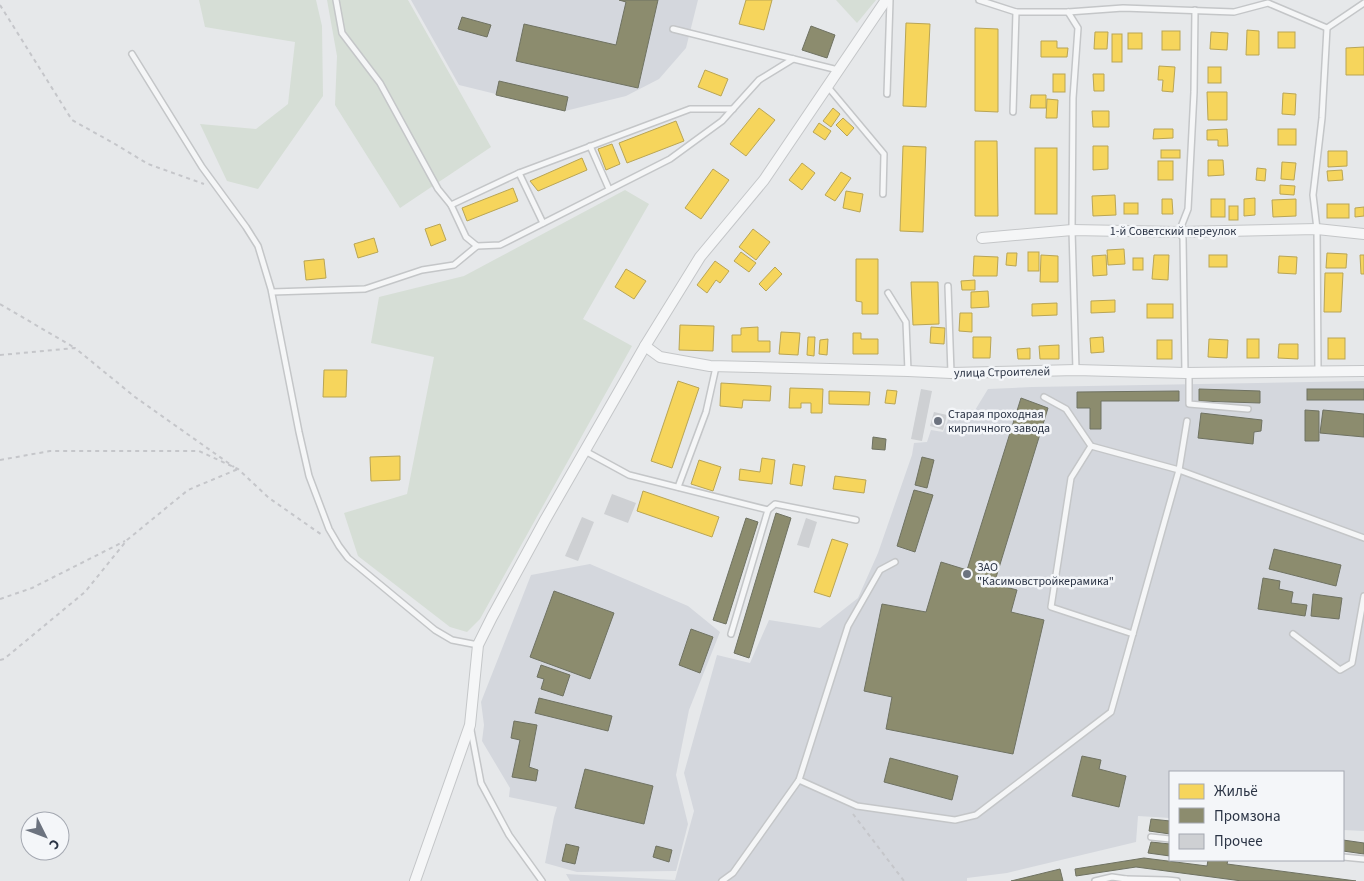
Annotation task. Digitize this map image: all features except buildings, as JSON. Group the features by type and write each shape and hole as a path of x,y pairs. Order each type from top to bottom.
{"street":[{"path":"415,881 470,725 478,645 496,609 584,451 645,346 700,257 764,180 888,0"},
{"name":"1-й Советский переулок","path":"982,238 1072,230 1179,232 1318,229 1364,234"},
{"name":"улица Строителей","path":"645,346 660,357 716,366 951,373 1076,370 1187,373 1364,371"}],"lane":[{"path":"336,0 342,33 380,84 438,189 452,204 466,237 477,246"},
{"path":"887,94 888,0"},
{"path":"979,0 1016,12 1068,12 1123,8 1234,12 1268,3 1327,28"},
{"path":"1327,28 1364,3"},
{"path":"1195,10 1194,92 1188,209 1179,232 1184,238 1187,373 1190,404 1248,409"},
{"path":"1013,112 1016,12"},
{"path":"1068,12 1078,28 1072,98 1072,230 1076,370"},
{"path":"1318,372 1318,229 1312,194 1322,118 1327,28"},
{"path":"673,29 838,70"},
{"path":"132,54 202,167 258,246 272,292 309,476 329,529 348,558 435,630 452,640 478,645"},
{"path":"272,292 365,289 422,270 454,266 477,246 500,245 670,159 722,121 759,80 793,59"},
{"path":"828,86 884,154 883,194"},
{"path":"452,204 519,173 690,109 733,109"},
{"path":"590,146 609,189"},
{"path":"519,173 542,223"},
{"path":"948,286 951,373"},
{"path":"888,294 906,322 908,371"},
{"path":"678,487 706,412 716,366"},
{"path":"1044,397 1066,409 1091,446 1179,470 1364,538"},
{"path":"799,780 857,806 955,820 976,815 1111,712 1179,470 1187,421"},
{"path":"1091,446 1071,478 1051,607 1133,634"},
{"path":"584,451 629,475 768,510"},
{"path":"731,634 768,510 775,504 856,520"},
{"path":"722,881 733,873 799,780 848,626 880,570 895,562"},
{"path":"1293,634 1340,670 1352,663 1364,596"},
{"path":"470,725 481,783 509,835 542,881"},
{"path":"1151,837 1169,840"},
{"path":"1344,857 1364,859"},
{"path":"1095,881 1112,877 1126,880 1177,881"}],"path":[{"path":"0,5 72,120 148,164 218,189"},
{"path":"0,304 75,348 135,397 238,469 268,498 323,535"},
{"path":"0,355 75,348"},
{"path":"0,460 50,451 199,451 238,469"},
{"path":"0,660 85,592 127,540 188,490 238,469"},
{"path":"0,599 32,588 127,540"},
{"path":"843,800 904,881"}],"shaded area":[{"path":"199,0 316,0 322,26 323,96 258,189 227,181 200,124 256,129 288,104 295,42 205,27"},
{"path":"327,0 408,0 491,147 400,208 335,105 337,56"},
{"path":"411,0 698,0 686,48 659,79 626,96 565,111 459,85"},
{"path":"836,0 876,0 857,23"},
{"path":"625,190 649,204 583,319 632,346 480,619 467,632 450,627 358,556 344,513 407,494 434,357 371,343 379,297 464,276"},
{"path":"1364,381 1364,831 1344,830 1344,771 1169,771 1169,818 1138,816 1136,842 1007,873 967,878 967,881 570,881 566,874 675,880 694,811 684,773 717,655 750,663 769,620 820,628 858,598 878,553 912,455 914,443 927,442 931,430 943,432 950,415 969,420 988,389"},
{"path":"590,564 688,606 720,632 689,710 676,775 688,824 676,871 577,872 545,863 557,807 509,797 510,788 482,741 484,725 481,702 531,575"}],"place":[{"name":"Старая проходная кирпичного завода","path":"938,421"},
{"name":"ЗАО \"Касимовстройкерамика\"","path":"967,574"}]}
